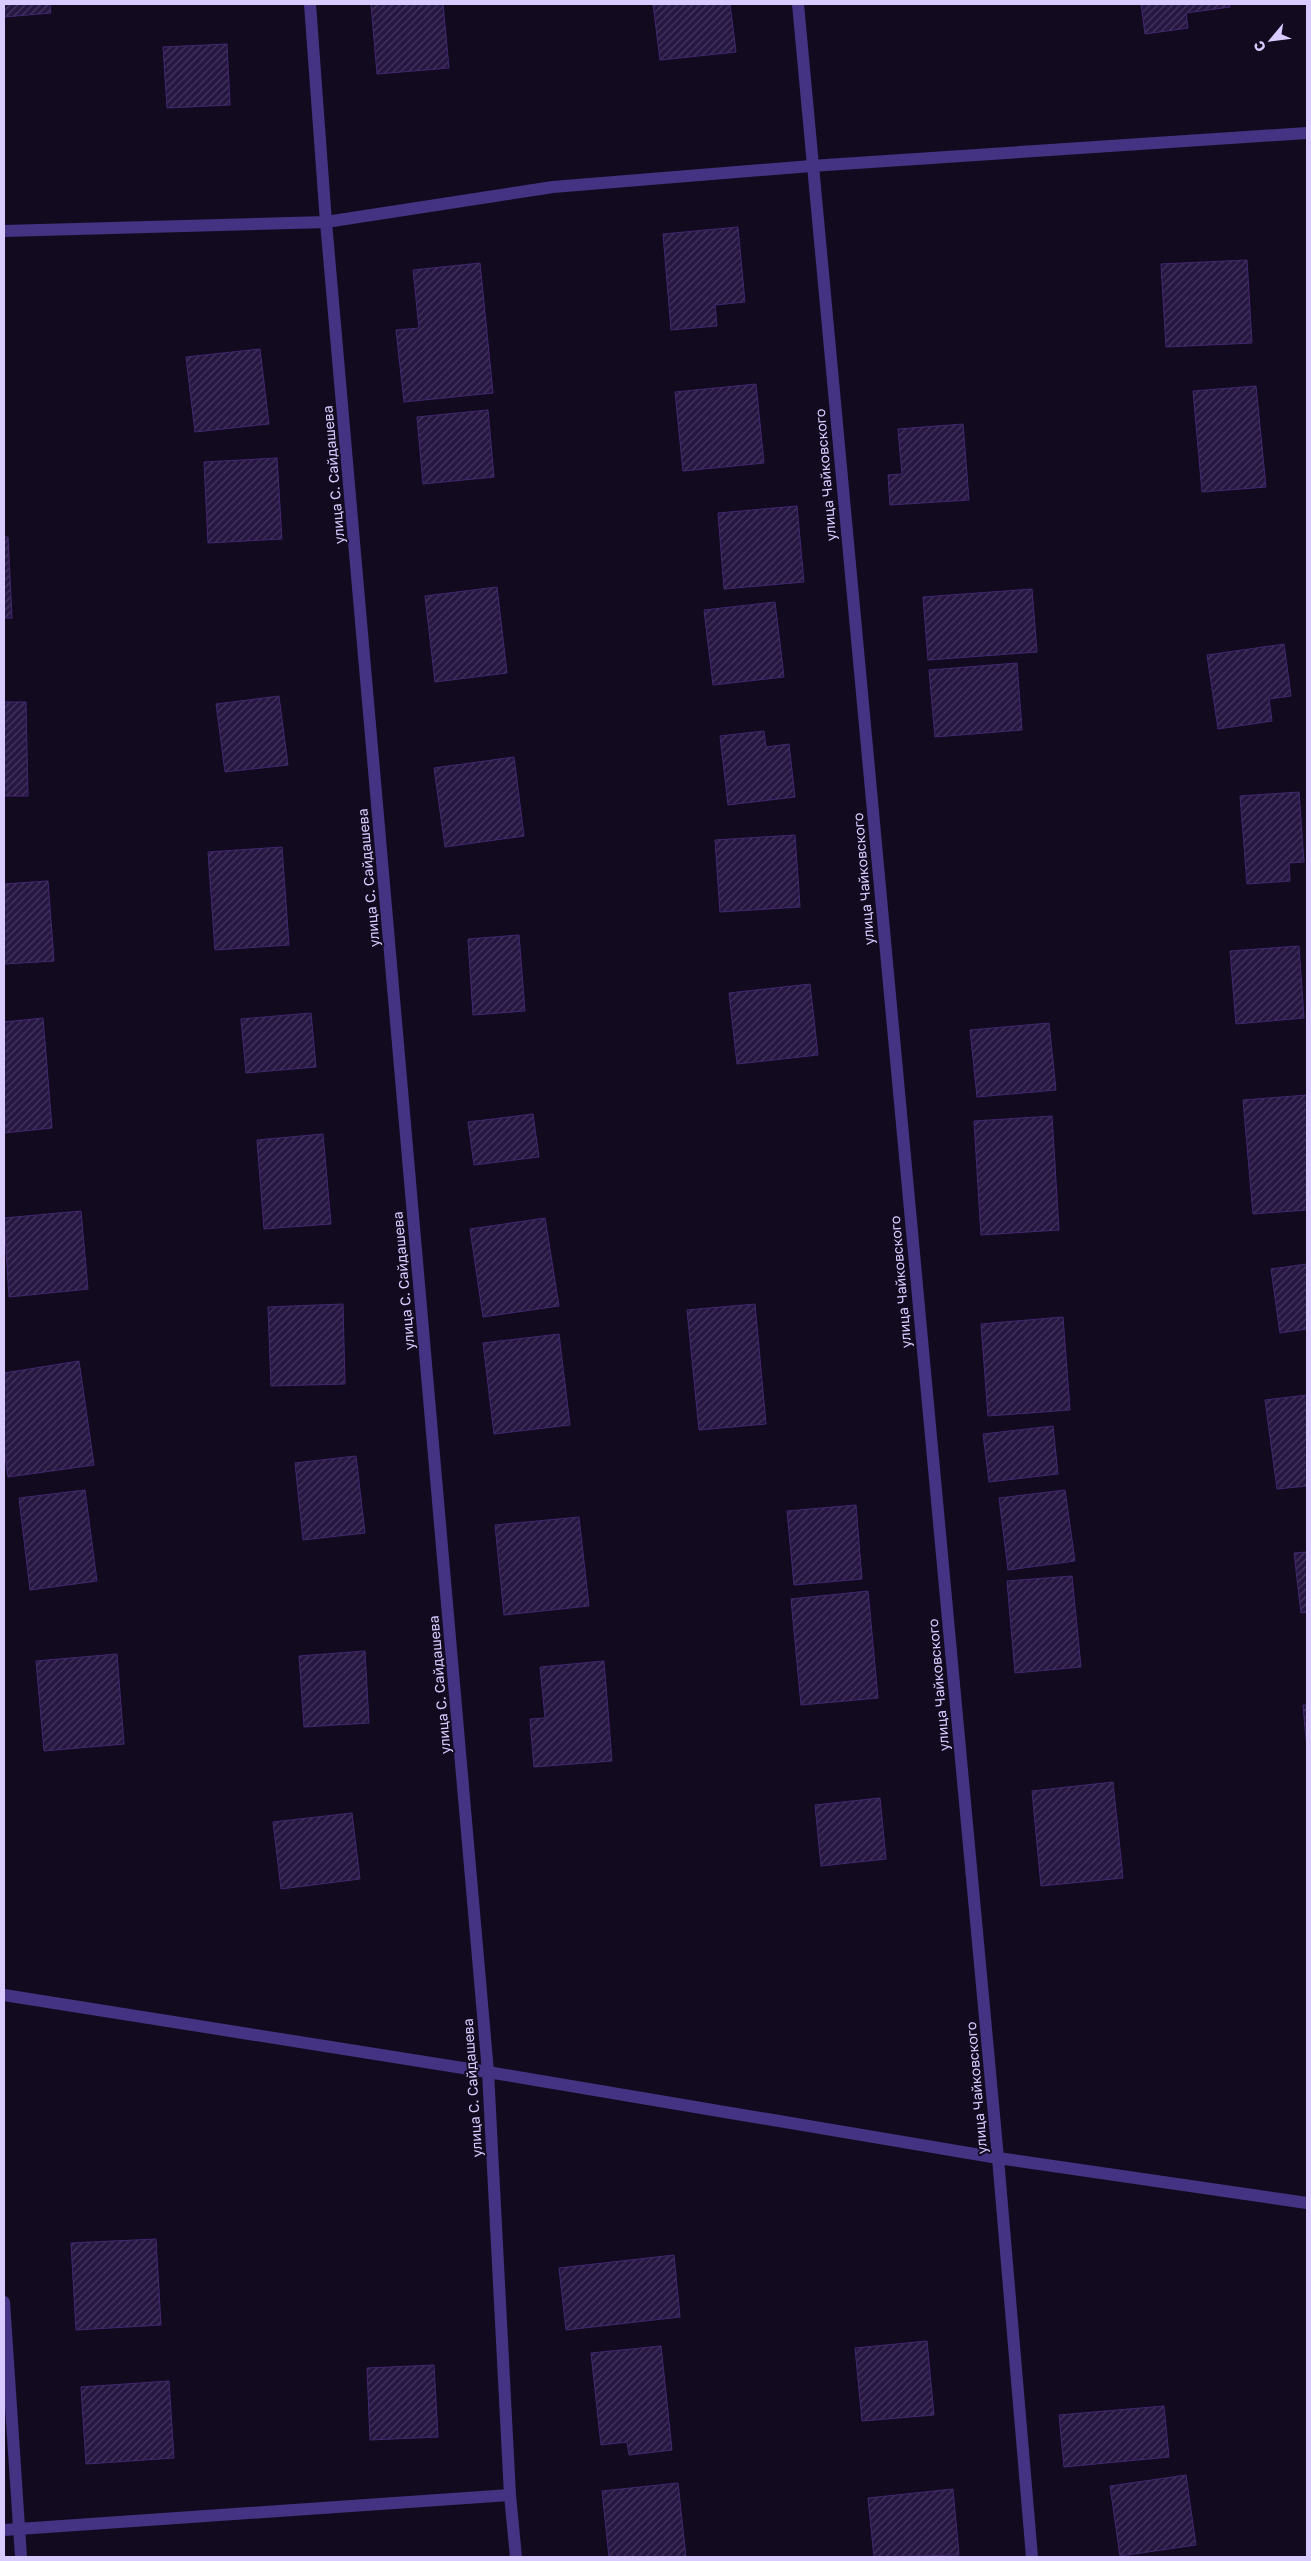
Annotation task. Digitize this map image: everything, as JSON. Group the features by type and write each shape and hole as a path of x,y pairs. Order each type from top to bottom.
{"street":[{"name":"улица С. Сайдашева","path":"310,4 326,222 488,2072 510,2495 516,2557"},
{"name":"улица Чайковского","path":"798,4 811,166 998,2158 1032,2557"},
{"path":"4,231 326,222 553,187 811,166 1307,133"},
{"path":"4,1995 488,2072 998,2158 1307,2203"},
{"path":"4,2302 21,2557"},
{"path":"4,2530 510,2495"}],"building":[{"path":"4,4 50,4 51,13 4,17"},
{"path":"371,4 443,4 449,68 377,74"},
{"path":"653,4 730,4 736,52 660,60"},
{"path":"1141,4 1230,4 1230,7 1186,13 1188,28 1145,34"},
{"path":"227,44 230,105 167,108 163,47"},
{"path":"738,227 745,302 715,305 717,326 671,330 663,234"},
{"path":"1247,260 1252,343 1166,347 1161,264"},
{"path":"480,263 493,393 404,402 396,330 419,328 413,270"},
{"path":"260,349 269,424 195,432 186,357"},
{"path":"756,384 764,463 683,471 675,392"},
{"path":"1256,386 1266,487 1202,492 1193,391"},
{"path":"488,410 494,477 423,484 417,417"},
{"path":"963,424 969,500 890,505 888,475 902,474 898,429"},
{"path":"277,458 282,539 208,543 204,462"},
{"path":"797,506 804,582 724,589 718,513"},
{"path":"4,537 8,537 12,618 4,618"},
{"path":"497,587 507,673 435,682 425,596"},
{"path":"1032,589 1037,652 928,660 923,597"},
{"path":"775,602 784,677 713,685 704,610"},
{"path":"1284,644 1291,696 1269,699 1272,721 1218,729 1207,655"},
{"path":"1017,663 1022,730 935,737 929,670"},
{"path":"279,696 288,765 225,772 216,704"},
{"path":"4,702 26,702 28,796 4,796"},
{"path":"764,731 766,747 789,744 795,797 728,805 720,736"},
{"path":"514,757 524,836 445,847 434,768"},
{"path":"1299,792 1304,862 1289,863 1290,881 1247,884 1240,796"},
{"path":"795,835 800,907 720,912 715,840"},
{"path":"282,847 289,945 215,950 208,852"},
{"path":"48,881 54,961 4,964 4,884"},
{"path":"519,935 525,1011 473,1015 468,939"},
{"path":"1299,946 1304,1018 1236,1024 1230,951"},
{"path":"810,984 818,1055 737,1064 729,993"},
{"path":"311,1013 316,1067 246,1073 241,1019"},
{"path":"43,1018 52,1128 4,1133 4,1022"},
{"path":"1049,1023 1056,1090 977,1097 970,1030"},
{"path":"1307,1095 1307,1210 1253,1214 1243,1100"},
{"path":"533,1114 539,1157 474,1165 468,1122"},
{"path":"1052,1116 1059,1230 981,1235 974,1121"},
{"path":"323,1134 331,1224 264,1229 257,1140"},
{"path":"81,1211 88,1289 9,1297 4,1218"},
{"path":"545,1218 559,1306 483,1317 470,1229"},
{"path":"1307,1264 1307,1329 1280,1333 1271,1269"},
{"path":"343,1304 345,1384 271,1386 268,1307"},
{"path":"755,1304 766,1424 699,1430 687,1310"},
{"path":"1063,1317 1070,1410 988,1416 981,1324"},
{"path":"559,1334 570,1425 494,1434 483,1343"},
{"path":"79,1361 94,1465 8,1477 4,1448 4,1373"},
{"path":"1307,1395 1307,1486 1277,1489 1265,1400"},
{"path":"1053,1426 1058,1474 989,1482 983,1434"},
{"path":"356,1456 365,1533 303,1540 295,1463"},
{"path":"85,1490 97,1581 30,1590 19,1498"},
{"path":"1065,1490 1075,1561 1008,1570 999,1498"},
{"path":"856,1505 862,1579 794,1585 787,1511"},
{"path":"579,1517 589,1606 504,1615 495,1525"},
{"path":"1307,1552 1307,1612 1301,1613 1294,1553"},
{"path":"1072,1576 1081,1667 1015,1673 1007,1581"},
{"path":"868,1591 878,1698 801,1705 791,1599"},
{"path":"365,1651 369,1723 304,1727 299,1656"},
{"path":"117,1654 124,1744 44,1751 36,1661"},
{"path":"604,1661 612,1761 534,1767 530,1719 545,1718 540,1667"},
{"path":"1303,1705 1307,1705 1307,1750"},
{"path":"1113,1782 1123,1878 1041,1886 1032,1791"},
{"path":"880,1798 886,1859 821,1866 815,1805"},
{"path":"352,1813 360,1879 281,1889 273,1822"},
{"path":"156,2239 161,2325 76,2330 71,2243"},
{"path":"674,2255 680,2317 566,2330 559,2268"},
{"path":"927,2341 934,2415 862,2421 855,2348"},
{"path":"661,2346 672,2450 629,2455 627,2442 601,2445 591,2353"},
{"path":"434,2365 438,2437 370,2440 367,2368"},
{"path":"169,2381 174,2458 86,2464 81,2387"},
{"path":"1164,2406 1169,2457 1064,2467 1059,2415"},
{"path":"1186,2475 1196,2545 1120,2556 1110,2486"},
{"path":"678,2483 686,2557 609,2557 602,2491"},
{"path":"953,2489 959,2555 874,2557 868,2498"}]}
